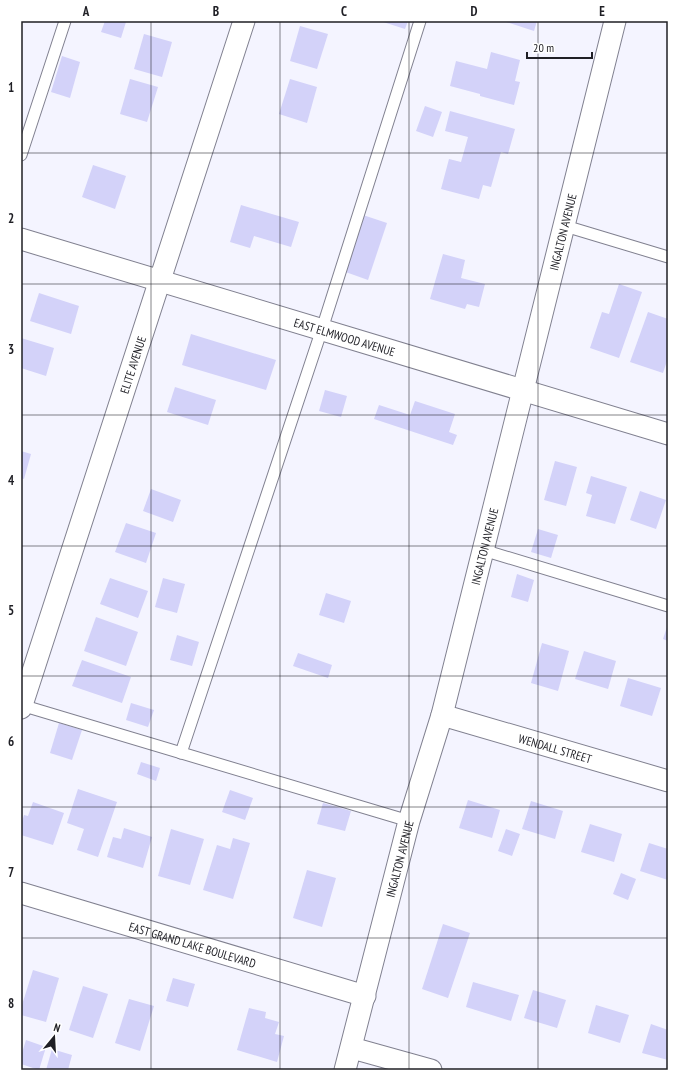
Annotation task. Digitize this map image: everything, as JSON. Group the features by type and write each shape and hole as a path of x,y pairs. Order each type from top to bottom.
{"street":[{"name":"ELITE AVENUE","path":"21,706 244,21"},
{"name":"INGALTON AVENUE","path":"345,1070 352,1048 409,821 442,715 615,21"},
{"name":"EAST ELMWOOD AVENUE","path":"21,239 668,434"},
{"name":"WENDALL STREET","path":"442,715 668,781"},
{"name":"EAST GRAND LAKE BOULEVARD","path":"21,892 365,996"},
{"path":"352,1048 431,1070"}],"lane":[{"path":"21,155 65,21"},
{"path":"181,753 322,329 420,21"},
{"path":"565,226 668,257"},
{"path":"483,550 668,606"},
{"path":"21,706 409,821"}],"building":[{"path":"105,21 126,22 121,38 101,32"},
{"path":"380,21 408,21 405,29"},
{"path":"503,21 537,21 534,31"},
{"path":"300,26 328,34 317,69 290,61"},
{"path":"144,34 172,42 162,77 134,69"},
{"path":"491,52 520,60 515,81 520,82 514,105 450,86 456,61 487,69"},
{"path":"62,56 80,62 70,98 51,92"},
{"path":"130,79 158,87 147,122 120,114"},
{"path":"290,79 317,87 307,123 279,114"},
{"path":"425,106 442,112 433,137 416,131"},
{"path":"450,111 515,129 508,154 501,152 491,187 483,185 479,199 441,189 449,159 461,162 468,137 445,131"},
{"path":"93,165 126,176 115,209 82,197"},
{"path":"241,205 299,222 291,247 254,236 250,248 230,242"},
{"path":"360,214 387,223 368,280 340,270"},
{"path":"443,254 465,260 461,278 485,284 479,307 467,304 465,309 430,299"},
{"path":"619,284 642,292 619,358 590,348 602,312 609,314"},
{"path":"39,293 79,306 71,334 30,321"},
{"path":"648,312 668,319 668,358 663,373 630,362"},
{"path":"191,334 276,360 266,390 182,365"},
{"path":"21,338 54,348 46,376 21,368"},
{"path":"175,387 216,400 208,425 167,412"},
{"path":"325,390 347,396 341,417 319,411"},
{"path":"415,401 455,414 449,432 457,435 453,445 374,419 379,405 410,415"},
{"path":"21,451 31,454 24,479 21,478"},
{"path":"555,461 577,467 566,506 544,500"},
{"path":"591,476 627,487 615,524 586,516 592,495 586,493"},
{"path":"151,489 181,500 173,522 143,511"},
{"path":"640,491 666,500 656,529 630,520"},
{"path":"126,523 156,533 146,563 115,552"},
{"path":"538,529 558,535 551,558 531,552"},
{"path":"517,574 534,580 528,602 511,597"},
{"path":"110,578 148,591 138,618 100,604"},
{"path":"163,578 185,584 177,613 155,607"},
{"path":"326,593 351,601 344,623 319,615"},
{"path":"96,617 138,632 126,666 84,651"},
{"path":"668,624 668,641 663,639"},
{"path":"177,635 199,642 192,666 170,660"},
{"path":"542,643 569,651 558,691 531,683"},
{"path":"584,651 616,661 608,689 575,679"},
{"path":"298,653 332,665 328,678 293,666"},
{"path":"82,660 131,677 122,703 72,686"},
{"path":"628,678 661,688 652,716 620,706"},
{"path":"131,703 154,710 148,727 126,720"},
{"path":"59,723 82,730 72,760 50,753"},
{"path":"141,762 160,768 156,781 137,774"},
{"path":"78,789 117,802 98,857 77,850 84,829 67,823"},
{"path":"230,790 253,798 245,820 222,812"},
{"path":"468,800 500,810 492,838 459,828"},
{"path":"531,801 563,811 555,839 522,829"},
{"path":"33,802 64,813 53,845 21,835 21,825 24,815 28,816"},
{"path":"323,803 351,811 345,831 317,824"},
{"path":"590,824 622,834 614,862 581,852"},
{"path":"124,828 152,837 143,868 107,857 113,837 121,839"},
{"path":"171,829 204,839 190,885 158,876"},
{"path":"506,829 520,834 512,856 498,851"},
{"path":"233,838 250,843 233,899 203,890 217,845 230,849"},
{"path":"649,843 668,849 668,880 640,871"},
{"path":"307,870 336,878 322,927 293,918"},
{"path":"621,873 636,879 628,900 613,894"},
{"path":"443,924 470,933 448,998 422,989"},
{"path":"33,970 59,978 46,1022 21,1015 21,1008"},
{"path":"173,978 195,984 188,1007 166,1001"},
{"path":"473,982 519,995 511,1021 466,1007"},
{"path":"83,986 108,994 93,1038 69,1030"},
{"path":"533,990 566,1000 557,1028 524,1018"},
{"path":"129,999 154,1006 140,1051 115,1043"},
{"path":"596,1005 629,1015 620,1043 588,1033"},
{"path":"249,1008 266,1012 265,1018 279,1022 275,1034 284,1036 277,1062 237,1050"},
{"path":"651,1024 668,1030 668,1060 642,1053"},
{"path":"26,1040 46,1047 39,1070 21,1064 21,1056"},
{"path":"52,1049 72,1055 68,1070 46,1070"}]}
